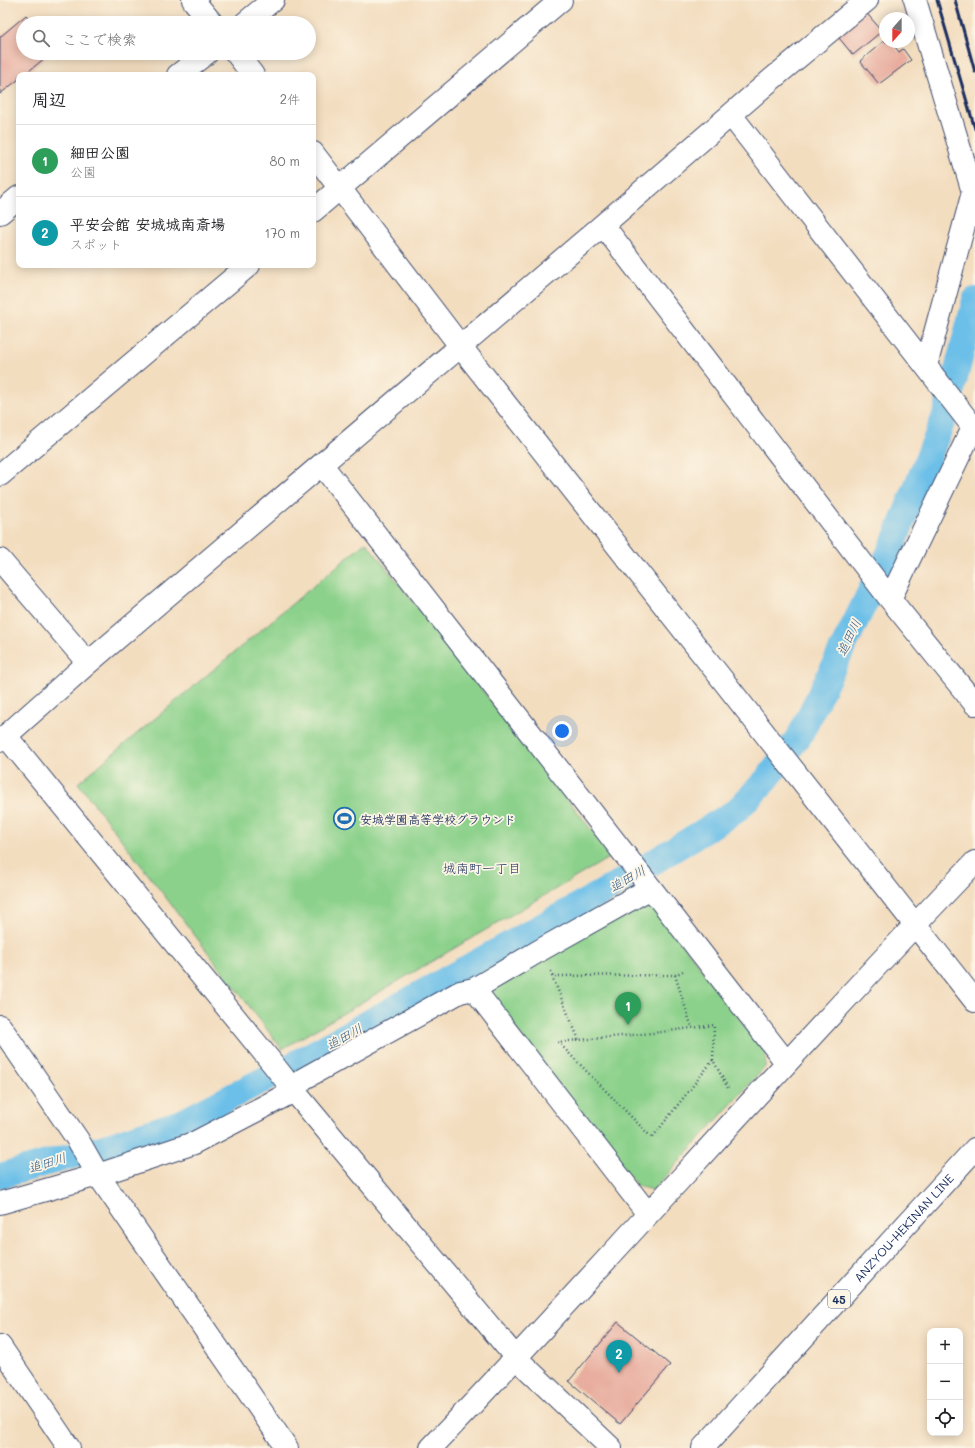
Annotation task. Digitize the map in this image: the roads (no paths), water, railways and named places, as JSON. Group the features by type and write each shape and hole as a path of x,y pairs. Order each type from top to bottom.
{"street":[{"path":"194,0 207,16"},
{"path":"254,16 273,0"},
{"path":"316,208 560,0"},
{"path":"611,1448 516,1358 3,739 88,663 867,0"},
{"path":"915,0 973,192 926,366"},
{"path":"182,72 198,60"},
{"path":"241,60 251,72"},
{"path":"731,115 974,426 886,594"},
{"path":"316,157 460,346 975,1001"},
{"path":"0,213 16,200"},
{"path":"604,225 886,594 975,704"},
{"path":"0,475 245,268"},
{"path":"322,465 786,1062"},
{"path":"0,560 88,663"},
{"path":"431,1448 742,1113 786,1062 975,862"},
{"path":"0,1203 95,1170 194,1143 284,1078 303,1079 460,992 474,989 544,948 643,877"},
{"path":"474,989 648,1214"},
{"path":"0,1026 78,1140 95,1170 287,1448"},
{"name":"ANZYOU-HEKINAN LINE","path":"703,1448 975,1149"},
{"path":"0,1346 63,1446"}],"waterway":[{"name":"追田川","path":"0,1176 101,1148 184,1121 294,1064 626,879 736,811 767,779 800,735 892,547 946,413 975,300"}],"railway":[{"path":"937,0 975,129"},
{"path":"955,0 975,72"}],"place":[{"name":"安城学園高等学校グラウンド","path":"345,819"},
{"name":"細田公園","path":"628,1025"},
{"name":"平安会館 安城城南斎場","path":"619,1373"}],"district":[{"name":"城南町一丁目","path":"482,867"}]}
